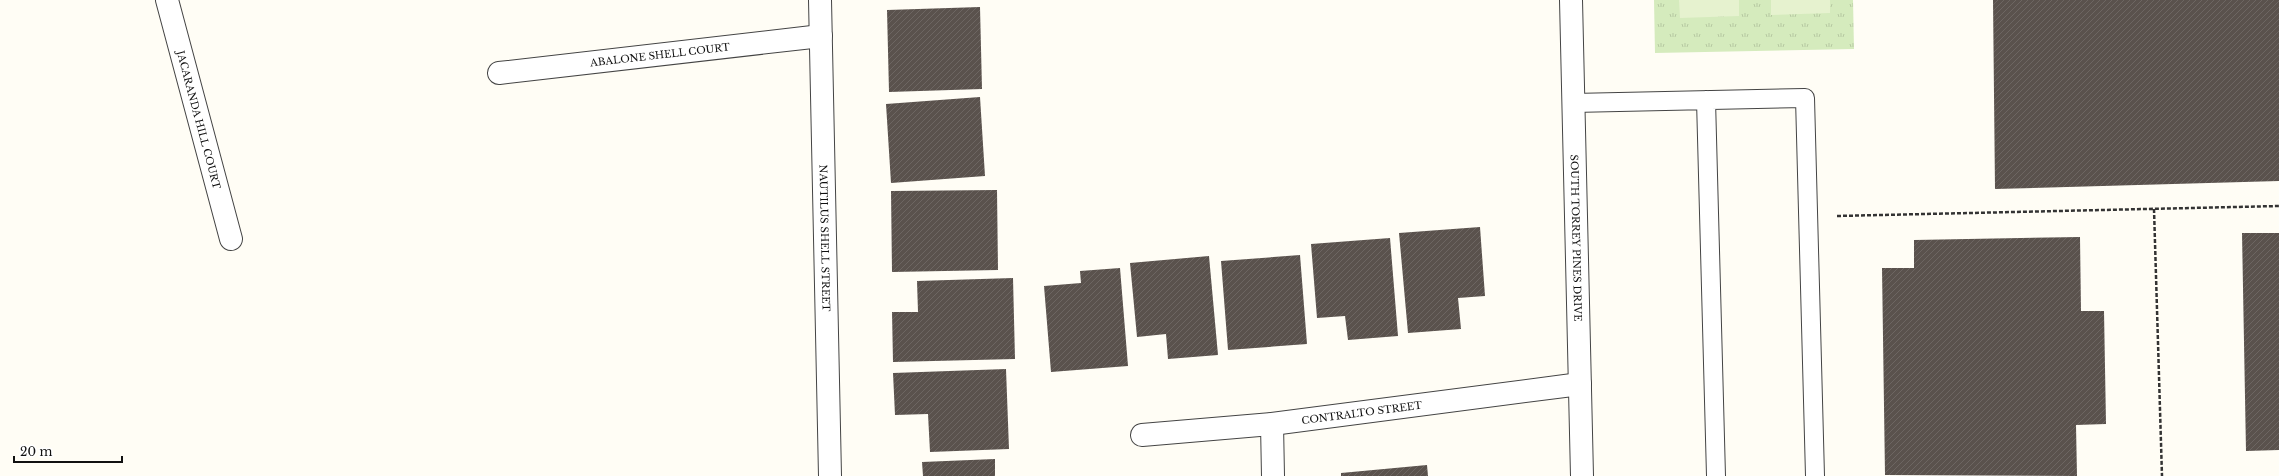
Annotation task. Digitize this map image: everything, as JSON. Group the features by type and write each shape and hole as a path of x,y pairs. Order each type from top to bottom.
{"street":[{"name":"JACARANDA HILL COURT","path":"167,0 231,239"},
{"name":"NAUTILUS SHELL STREET","path":"820,0 830,476"},
{"name":"SOUTH TORREY PINES DRIVE","path":"1571,0 1582,476"},
{"name":"ABALONE SHELL COURT","path":"499,73 821,36"},
{"name":"CONTRALTO STREET","path":"1142,435 1272,424 1580,384"},
{"path":"1272,424 1273,476"}],"lane":[{"path":"1573,103 1805,98 1815,476"},
{"path":"1706,100 1716,476"}],"path":[{"path":"1808,217 2279,206"},
{"path":"2154,209 2162,476"}],"green space":[{"path":"1654,0 1853,0 1854,49 1655,53"},
{"path":"1679,0 1739,0 1739,16 1680,18"},
{"path":"1771,0 1830,0 1830,13 1771,15"}],"building":[{"path":"1993,0 2279,0 2279,181 1995,189"},
{"path":"980,7 982,89 889,92 887,10"},
{"path":"980,97 985,176 891,183 886,104"},
{"path":"997,190 998,270 892,272 891,191"},
{"path":"1480,227 1485,296 1458,298 1461,329 1408,333 1399,233"},
{"path":"2242,233 2279,233 2279,450 2246,451"},
{"path":"2080,237 2081,311 2104,311 2106,424 2076,425 2077,476 1885,475 1882,268 1914,268 1914,240"},
{"path":"1390,238 1398,336 1348,340 1345,316 1317,318 1311,244"},
{"path":"1300,255 1307,344 1228,350 1221,261"},
{"path":"1209,256 1218,355 1168,359 1166,334 1137,337 1130,263"},
{"path":"1120,268 1128,366 1051,372 1044,286 1081,283 1080,271"},
{"path":"1013,278 1015,359 893,362 892,312 918,312 917,281"},
{"path":"1006,369 1009,449 930,452 928,414 895,415 893,373"},
{"path":"995,459 995,476 923,476 922,462"},
{"path":"1427,465 1428,476 1341,476 1341,473"}]}
